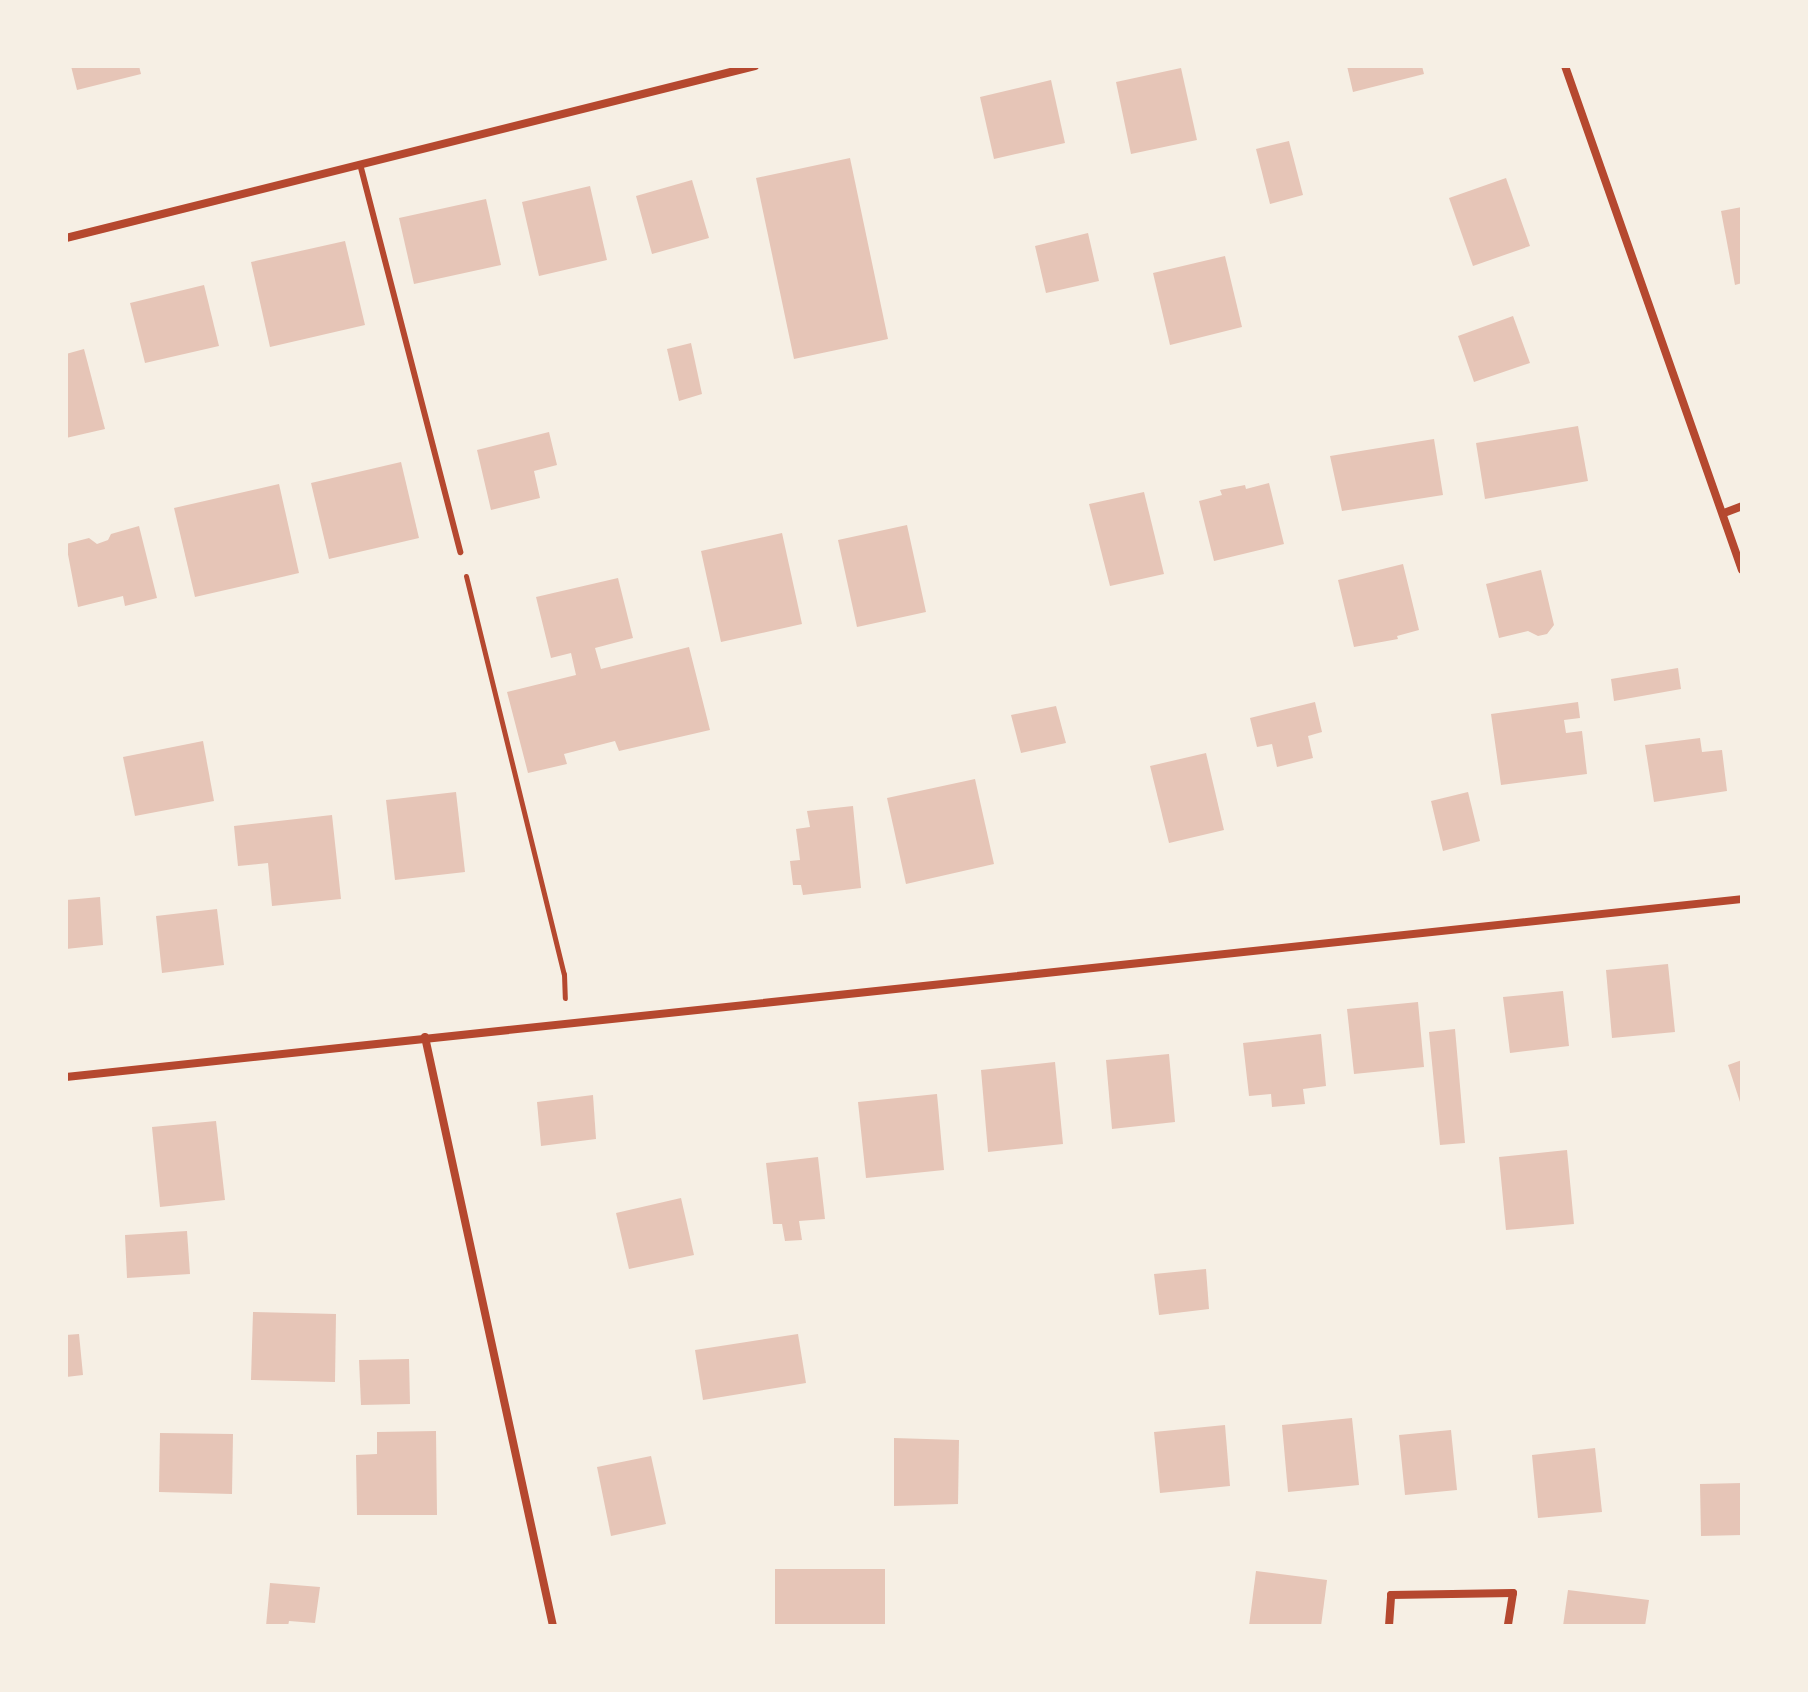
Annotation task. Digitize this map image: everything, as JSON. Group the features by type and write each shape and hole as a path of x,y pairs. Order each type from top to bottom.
{"street":[{"path":"66,238 755,66"},
{"path":"1565,66 1742,570"},
{"path":"1724,513 1742,506"},
{"path":"66,1077 1742,899"},
{"path":"425,1037 553,1626"},
{"path":"1389,1626 1391,1595 1513,1593 1508,1626"}],"lane":[{"path":"360,164 460,552"}],"path":[{"path":"460,552 564,974 567,1023"}],"building":[{"path":"71,66 139,66 141,74 77,90"},
{"path":"1347,66 1422,66 1424,74 1353,92"},
{"path":"1181,68 1197,140 1131,154 1116,82"},
{"path":"1051,80 1065,143 994,159 980,97"},
{"path":"1289,141 1303,195 1270,204 1256,149"},
{"path":"850,158 888,339 794,359 756,178"},
{"path":"1506,178 1530,246 1473,266 1449,198"},
{"path":"692,180 709,238 652,254 636,196"},
{"path":"590,186 607,260 539,276 522,202"},
{"path":"486,199 501,265 414,284 399,218"},
{"path":"1742,207 1742,283 1735,285 1721,211"},
{"path":"1088,233 1099,281 1046,293 1035,246"},
{"path":"345,241 365,325 270,347 251,262"},
{"path":"1225,256 1242,327 1170,345 1153,273"},
{"path":"204,285 219,346 145,363 130,303"},
{"path":"1513,316 1530,363 1474,382 1458,336"},
{"path":"691,343 702,394 679,401 667,349"},
{"path":"84,349 105,429 66,438 66,354"},
{"path":"1578,426 1588,481 1485,499 1476,443"},
{"path":"549,432 557,465 534,471 540,498 491,510 477,450"},
{"path":"1434,439 1443,495 1342,511 1330,456"},
{"path":"401,462 419,538 329,559 311,483"},
{"path":"1269,483 1284,544 1214,561 1199,501 1222,495 1220,490 1245,485 1246,489"},
{"path":"279,484 299,573 195,597 174,508"},
{"path":"1144,492 1164,574 1110,586 1089,504"},
{"path":"907,525 926,612 857,627 838,540"},
{"path":"139,526 157,598 125,606 123,596 78,607 66,544 89,538 97,544 108,540 111,534"},
{"path":"782,533 802,624 721,642 701,551"},
{"path":"1403,564 1419,630 1397,636 1398,639 1354,647 1338,580"},
{"path":"1541,570 1554,625 1547,634 1538,636 1528,631 1499,638 1486,584"},
{"path":"618,578 633,638 595,648 601,669 689,647 710,730 619,751 615,741 564,754 567,764 528,773 507,692 576,675 571,653 551,658 536,597"},
{"path":"1678,668 1681,689 1614,701 1611,679"},
{"path":"1315,702 1322,732 1308,736 1313,758 1277,767 1272,744 1257,747 1250,718"},
{"path":"1578,702 1580,718 1564,720 1566,733 1582,731 1587,774 1501,785 1491,714"},
{"path":"1056,706 1066,743 1021,753 1011,715"},
{"path":"1700,738 1702,752 1722,750 1727,791 1654,802 1645,745"},
{"path":"203,741 214,801 135,816 123,757"},
{"path":"1206,753 1224,830 1169,843 1150,766"},
{"path":"975,779 994,864 906,884 887,798"},
{"path":"456,792 465,872 395,880 386,800"},
{"path":"1468,792 1480,841 1443,851 1431,801"},
{"path":"853,806 861,888 803,895 801,885 793,885 790,861 800,860 796,829 810,827 807,811"},
{"path":"332,815 341,899 272,906 268,863 238,866 234,826"},
{"path":"100,897 103,945 66,949 66,900"},
{"path":"217,909 224,965 162,973 156,916"},
{"path":"1668,964 1675,1032 1612,1038 1606,970"},
{"path":"1563,991 1569,1046 1510,1053 1503,997"},
{"path":"1418,1002 1424,1067 1354,1074 1347,1009"},
{"path":"1455,1029 1465,1143 1440,1145 1429,1032"},
{"path":"1321,1034 1326,1086 1303,1089 1305,1104 1272,1107 1271,1094 1249,1096 1243,1043"},
{"path":"1169,1054 1175,1122 1112,1129 1106,1060"},
{"path":"1742,1060 1742,1105 1741,1105 1728,1065"},
{"path":"1055,1062 1063,1144 988,1152 981,1070"},
{"path":"937,1094 944,1170 866,1178 858,1102"},
{"path":"593,1095 596,1139 541,1146 537,1102"},
{"path":"216,1121 225,1200 160,1207 152,1127"},
{"path":"1567,1150 1574,1224 1506,1230 1499,1157"},
{"path":"818,1157 825,1219 799,1221 802,1240 785,1241 782,1224 773,1224 766,1163"},
{"path":"681,1198 694,1255 629,1269 616,1213"},
{"path":"187,1231 190,1274 127,1278 125,1235"},
{"path":"1206,1269 1209,1309 1159,1315 1154,1274"},
{"path":"253,1312 336,1314 335,1382 251,1380"},
{"path":"79,1334 83,1375 66,1377 66,1335"},
{"path":"798,1334 806,1383 703,1400 695,1350"},
{"path":"409,1359 410,1404 361,1405 359,1360"},
{"path":"1352,1418 1359,1485 1288,1492 1282,1425"},
{"path":"1225,1425 1230,1486 1160,1493 1154,1432"},
{"path":"1451,1430 1457,1490 1405,1495 1399,1435"},
{"path":"436,1431 437,1515 357,1515 356,1455 377,1454 377,1432"},
{"path":"160,1433 233,1434 232,1494 159,1492"},
{"path":"894,1438 959,1440 958,1504 894,1506"},
{"path":"1595,1448 1602,1512 1538,1518 1532,1455"},
{"path":"651,1456 666,1524 611,1536 597,1467"},
{"path":"1742,1483 1742,1535 1701,1536 1700,1484"},
{"path":"775,1569 885,1569 885,1626 775,1626"},
{"path":"1256,1571 1327,1580 1321,1626 1249,1626"},
{"path":"270,1583 320,1587 315,1623 289,1621 288,1626 266,1626"},
{"path":"1568,1590 1649,1600 1645,1626 1563,1626"}]}
